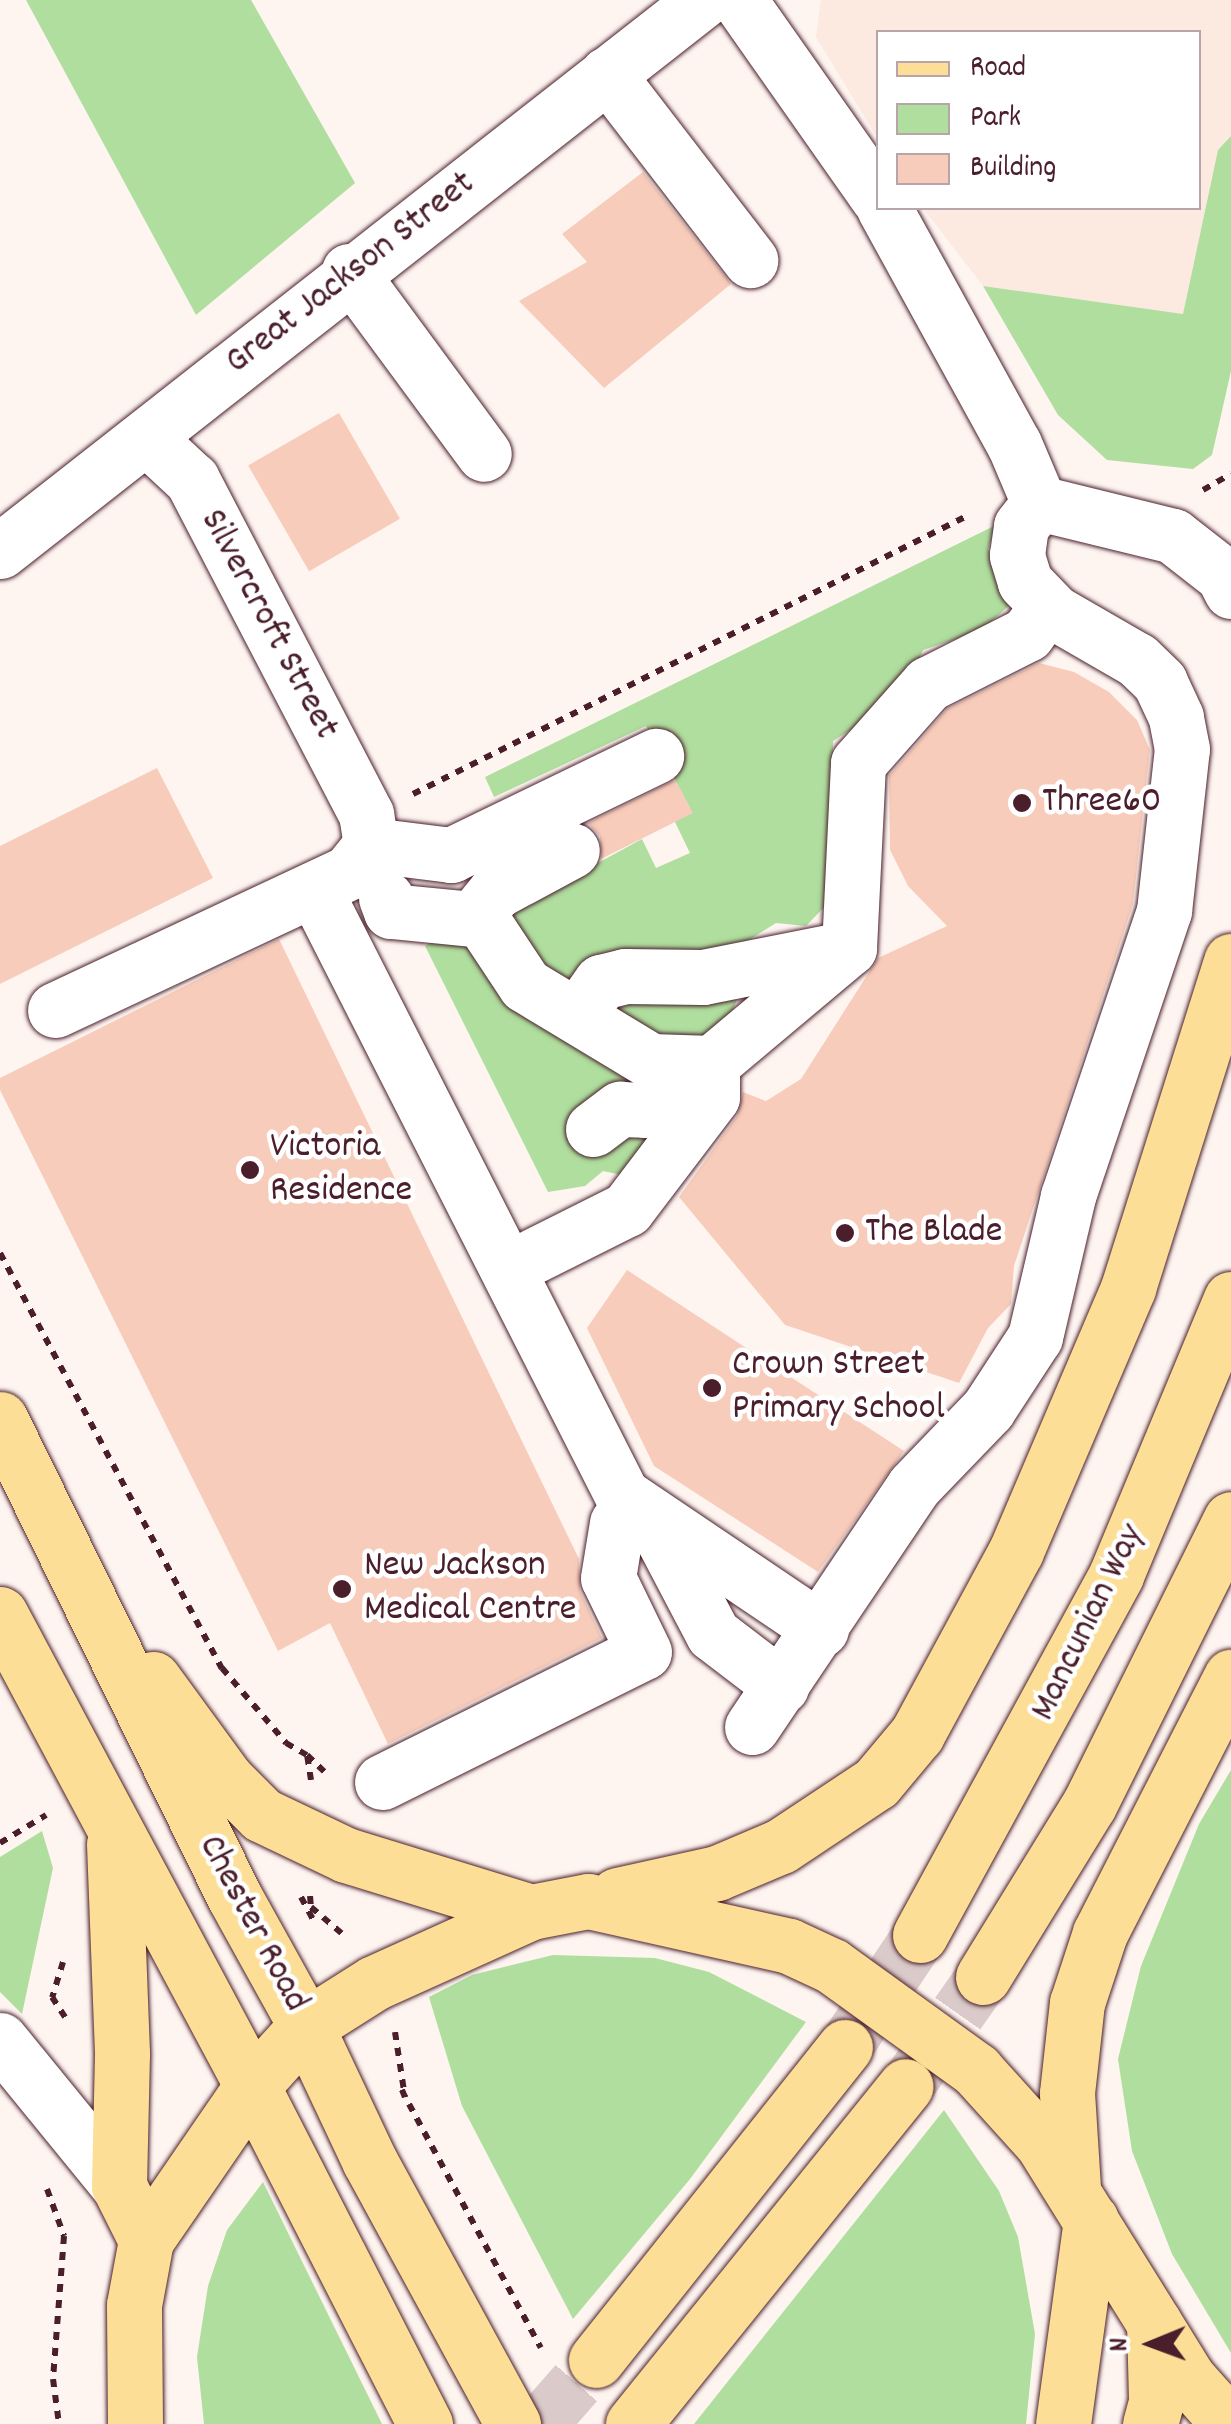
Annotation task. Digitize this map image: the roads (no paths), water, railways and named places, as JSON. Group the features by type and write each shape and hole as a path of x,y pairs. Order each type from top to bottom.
{"main road":[{"path":"135,2424 134,2305 146,2240 252,2086 306,2026 374,1982 531,1912 716,1873 781,1846 876,1783 917,1734 965,1655 1128,1288 1231,961"},
{"name":"Mancunian Way","path":"920,1934 1101,1606 1176,1444 1231,1299"},
{"name":"Chester Road","path":"0,1419 105,1624 234,1896 306,2026 369,2160 513,2424"},
{"path":"983,1977 1089,1805 1231,1519"},
{"name":"Chester Road","path":"0,1614 114,1836 252,2086 425,2424"},
{"path":"105,1624 262,1815 346,1854 531,1912"},
{"path":"1063,2424 1082,2205 1067,2093 1077,2003 1100,1932 1231,1677"},
{"path":"114,1836 122,2054 119,2186 146,2240"},
{"path":"588,1901 746,1933 832,1966 976,2070 1014,2108 1082,2205 1188,2378 1230,2424"},
{"path":"570,2357 845,2047"},
{"path":"634,2424 906,2086"},
{"path":"1150,2424 1156,2402 1154,2323"}],"street":[{"name":"Great Jackson Street","path":"0,551 147,438 350,271 704,0"},
{"path":"740,0 876,188"},
{"path":"607,74 750,260"},
{"path":"888,210 1014,444 1039,503"},
{"path":"350,271 484,454"},
{"name":"Silvercroft Street","path":"147,438 192,480 380,824"},
{"path":"1039,503 1173,536 1223,574 1231,591"},
{"path":"314,889 634,1519 767,1706 914,1486 988,1409 1034,1338 1068,1196 1164,911 1182,749 1176,717 1160,682 1137,660 1047,606 1025,582 1017,555 1021,526 1039,503"},
{"path":"593,1129 620,1108 645,1110 660,1096 712,1072 849,948 858,763 928,684 1027,634 1047,606"},
{"path":"55,1010 349,872 380,824 450,856 656,756"},
{"path":"472,918 496,891 572,850"},
{"path":"386,898 392,911 482,920 525,985 579,1013 650,1062 712,1072"},
{"path":"579,1013 601,982 626,976 703,977 849,948"},
{"path":"533,1256 627,1210 712,1097 712,1072"},
{"path":"634,1519 822,1629"},
{"path":"382,1782 644,1652 608,1578 634,1519"},
{"path":"0,2040 119,2186"}],"tunnel":[{"path":"845,2047 920,1935"},
{"path":"910,2081 983,1977"},
{"path":"540,2424 596,2360"}],"place":[{"name":"Three60","path":"1022,803"},
{"name":"Victoria Residence","path":"250,1170"},
{"name":"The Blade","path":"845,1233"},
{"name":"Crown Street Primary School","path":"712,1388"},
{"name":"New Jackson Medical Centre","path":"342,1589"}]}
